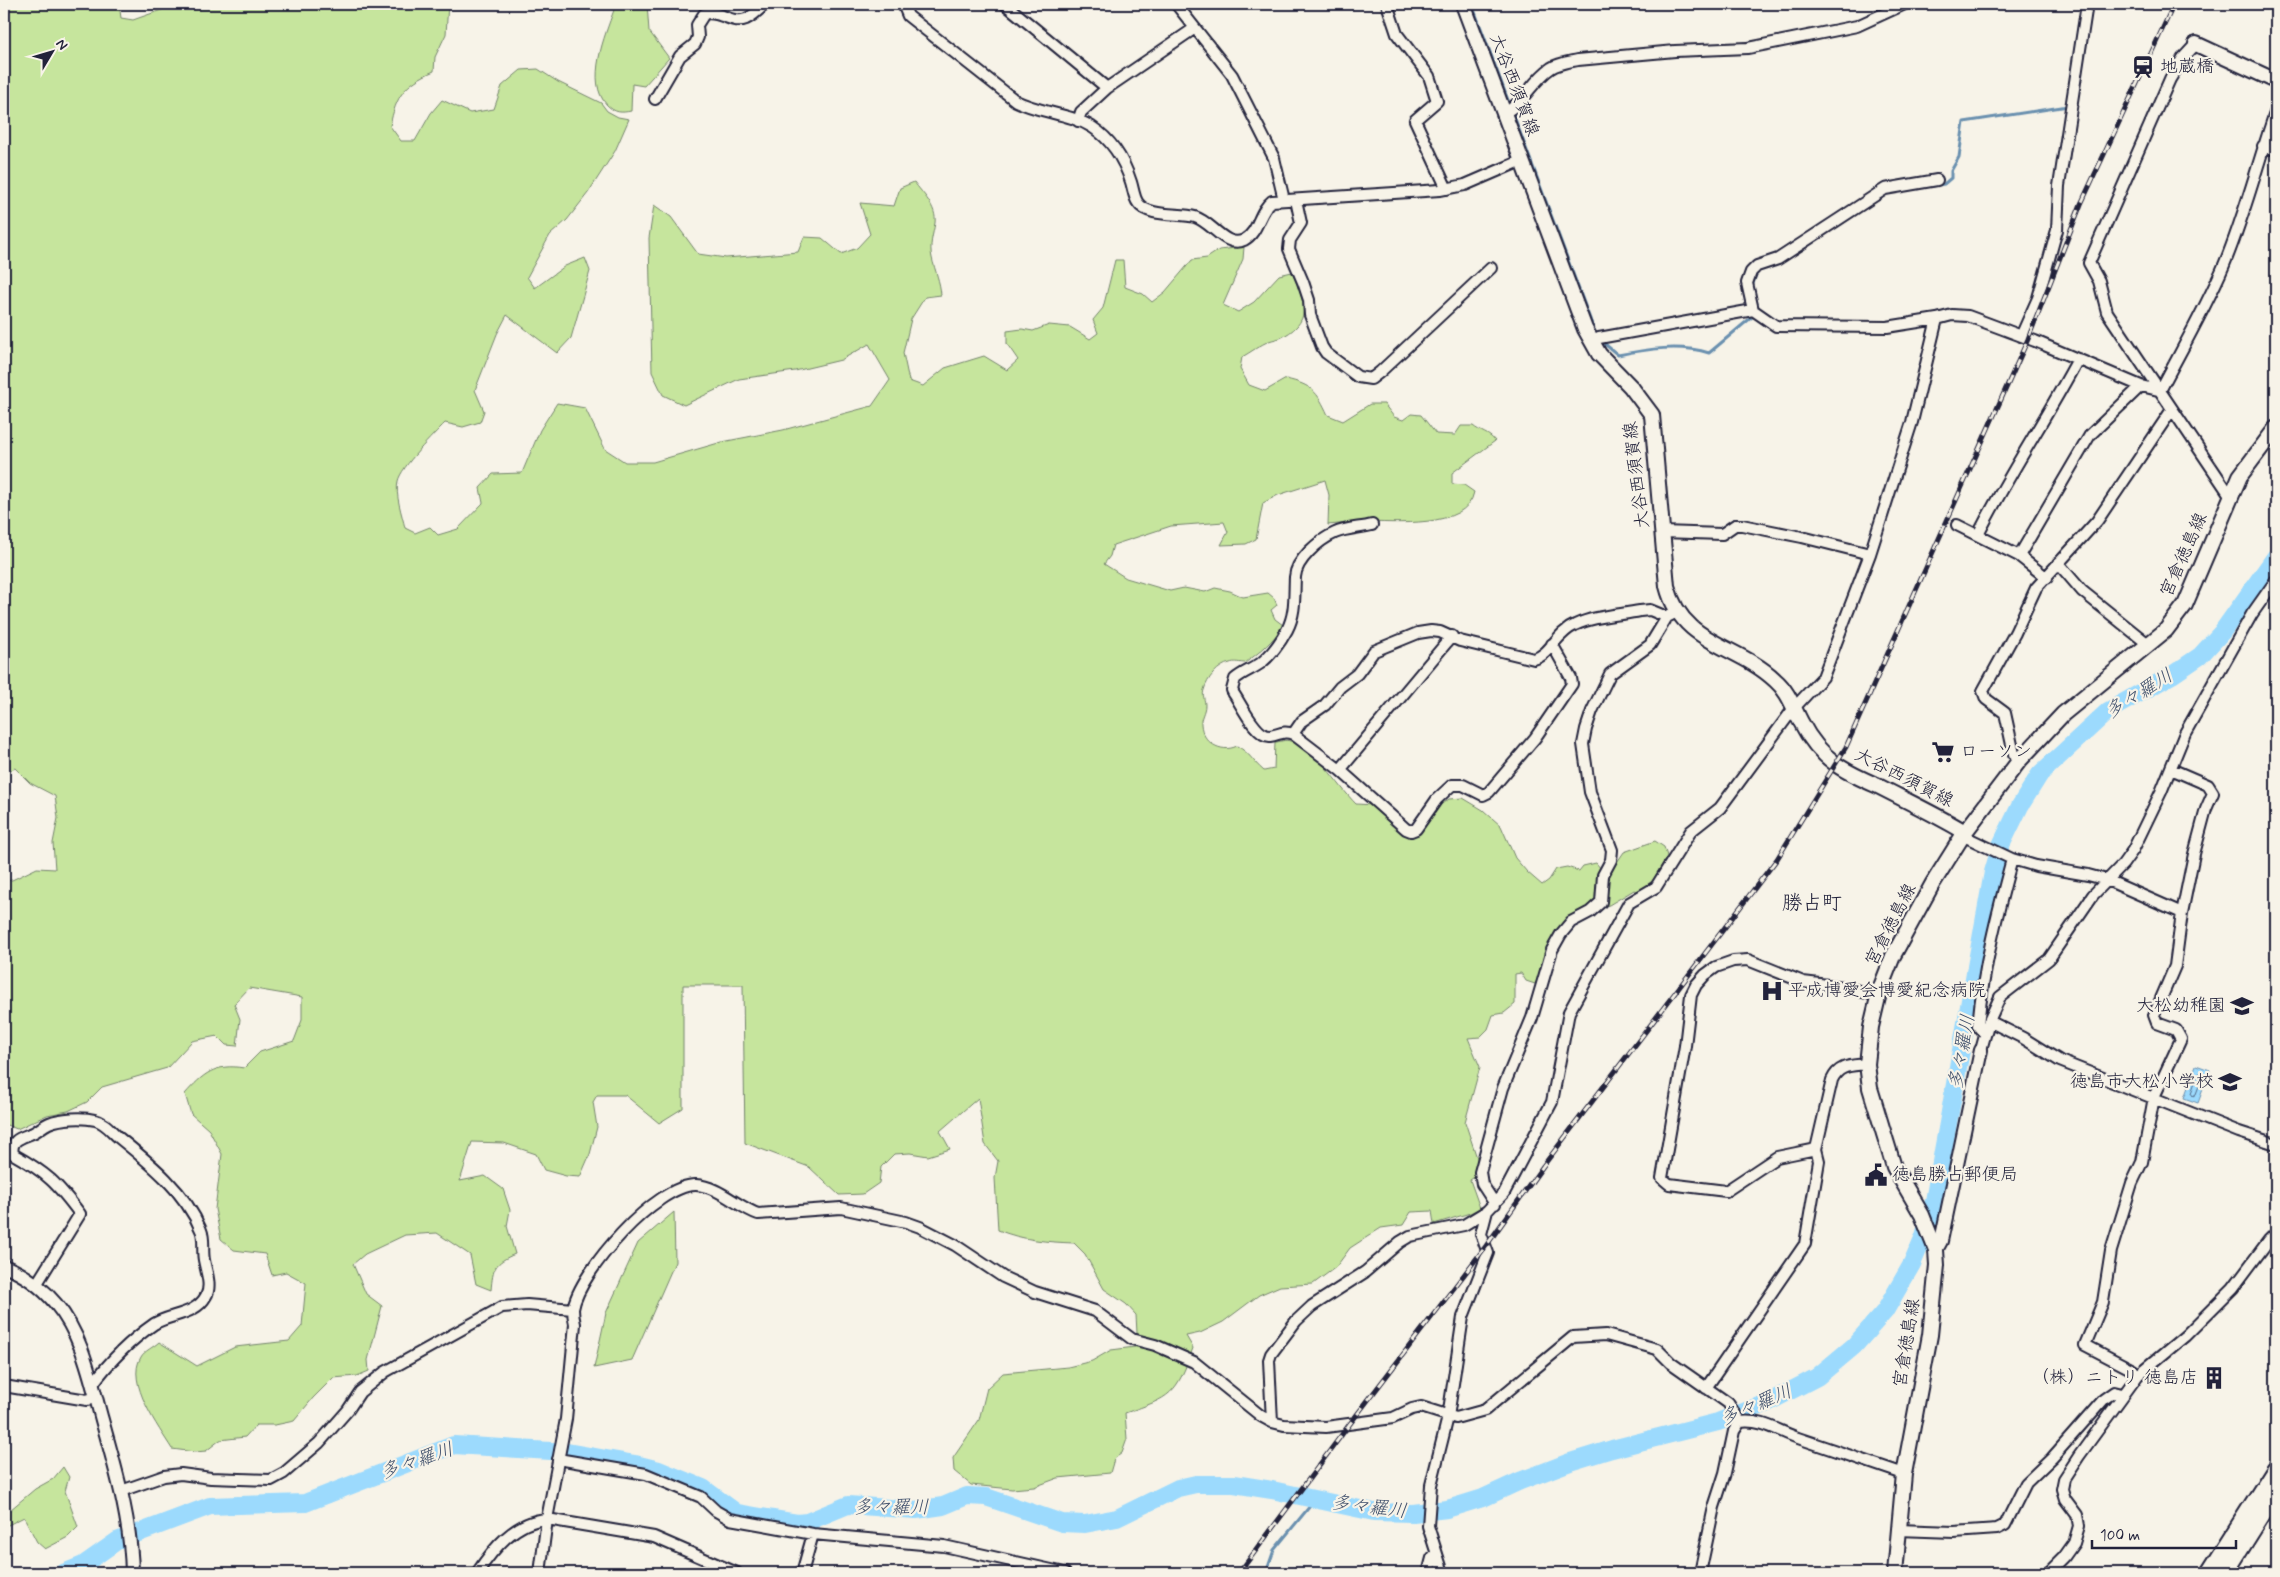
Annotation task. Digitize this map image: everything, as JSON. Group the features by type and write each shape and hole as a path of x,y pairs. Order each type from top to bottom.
{"highway":[{"path":"2209,1573 2276,1468"},
{"path":"2224,1573 2276,1492"}],"main road":[{"name":"大谷西須賀線","path":"1463,4 1585,329 1592,343 1630,386 1652,415 1667,586 1672,614 1700,635 1758,667 1775,679 1786,691 1813,741 1836,764 1965,832"},
{"path":"2196,44 2276,81"},
{"name":"宮倉徳島線","path":"1894,1573 1904,1474 1930,1335 1937,1265 1934,1246 1922,1215 1894,1167 1870,1088 1867,1064 1871,1027 1878,996 1893,956 1933,882 1965,832 2019,761 2063,714 2166,630 2185,605 2208,554 2230,495 2249,461 2276,428"}],"street":[{"path":"655,99 680,56 695,44 698,37 697,25 704,14 711,12 737,21 748,18 765,4"},
{"path":"903,4 908,16 1016,101 1029,107 1078,121 1092,128 1119,154 1126,168 1137,203 1145,210 1194,217 1208,222 1224,238 1233,243 1243,241 1254,232 1264,208 1272,201 1447,189 1465,185 1523,160"},
{"path":"1005,4 1107,88"},
{"path":"1176,4 1232,75 1274,158 1284,200"},
{"path":"1387,4 1397,34 1429,76 1437,101 1415,120 1447,189"},
{"path":"1505,113 1514,108 1545,73 1564,63 1666,52 1748,48 1857,26 1905,4"},
{"path":"2021,336 2038,298 2057,230 2059,186 2087,4"},
{"path":"1078,121 1081,112 1107,88 1195,28"},
{"path":"2196,44 2183,58 2170,78 2089,263 2099,281 2106,312 2142,362 2171,411 2230,495"},
{"path":"2158,390 2162,387 2205,306 2224,264 2249,199 2263,146 2276,110"},
{"path":"2263,146 2276,150"},
{"path":"1937,180 1885,189 1778,259 1757,266 1751,272 1747,283 1753,310 1776,326 1887,327 1952,315 1968,316 2141,386 2158,390"},
{"path":"1296,200 1301,223 1290,240 1289,248 1309,300 1310,315 1326,353 1358,377 1371,379 1380,372 1491,268"},
{"path":"1592,343 1600,338 1753,310"},
{"path":"1272,1422 1269,1360 1271,1354 1296,1321 1323,1297 1366,1272 1400,1242 1410,1236 1464,1225 1491,1208 1504,1193 1552,1102 1569,1012 1629,903 1656,887 1691,831 1720,808 1794,708 1822,677 1870,554 1912,422 1937,318"},
{"path":"1978,535 2004,482 2054,404 2078,359"},
{"path":"2019,556 2090,435 2141,386"},
{"path":"2019,761 2014,754 2005,713 1986,698 1983,691 2016,634 2036,588 2097,521 2171,411"},
{"path":"1957,524 2019,556 2046,578"},
{"path":"1372,525 1334,533 1305,557 1298,566 1295,575 1294,608 1287,630 1270,654 1260,664 1239,675 1233,684 1234,694 1260,733 1270,736 1282,732 1293,734 1340,770 1410,831 1416,829 1437,799 1452,785 1463,785 1483,795 1489,792 1535,738 1572,684 1571,678 1552,644"},
{"path":"1662,532 1722,534 1735,525 1742,525 1802,537 1870,554"},
{"path":"2058,563 2082,591 2148,644"},
{"path":"1934,1246 1941,1241 1981,1050 2000,997 2049,959 2088,902 2106,880 2123,864 2133,850 2189,726 2252,614 2276,580"},
{"path":"1293,734 1302,721 1325,705 1340,687 1357,674 1374,651 1423,631 1440,632 1460,641 1534,659 1544,654 1557,636 1574,625 1583,622 1640,611 1672,614 1650,645 1610,674 1592,711 1586,729 1583,744 1590,792 1609,840 1612,850 1611,860 1604,875 1601,902 1590,912 1571,922 1561,934 1552,950 1532,1018 1503,1088 1480,1172 1482,1184 1491,1208 1481,1234"},
{"path":"1340,770 1452,636"},
{"path":"2138,1375 2133,1370 2086,1346 2103,1302 2110,1251 2132,1183 2142,1162 2154,1097 2181,1039 2176,1030 2157,1024 2154,1015 2175,966 2182,913 2201,826 2213,793 2208,785 2171,769"},
{"path":"1965,832 1968,838 2010,858 2036,866 2088,874 2182,913"},
{"path":"1985,1035 1978,1026 1981,998 2010,858"},
{"path":"1816,1149 1776,1157 1726,1191 1664,1182 1662,1178 1685,1046 1691,995 1696,984 1716,967 1733,961 1748,960 1803,982 1844,987 1878,996"},
{"path":"1990,1021 2023,1038 2060,1061 2238,1132 2276,1144"},
{"path":"1706,1388 1806,1244 1819,1161 1816,1149 1836,1072 1846,1066 1867,1064"},
{"path":"36,1285 80,1214 57,1183 39,1168 13,1154 14,1142 21,1136 37,1131 52,1122 95,1120 105,1124 139,1154 179,1194 202,1230 203,1256 209,1283 207,1295 200,1304 193,1309 161,1320 152,1326 110,1363 92,1385"},
{"path":"540,1573 547,1519 566,1418 575,1324 574,1309 582,1284 598,1262 646,1209 668,1194 695,1185 708,1188 730,1199 746,1210 758,1214 841,1208 906,1222 920,1227 956,1245 1003,1277 1035,1292 1095,1311 1132,1340 1155,1345 1194,1362 1261,1416 1272,1422 1284,1425 1326,1427 1393,1418 1421,1407 1456,1418 1485,1410 1574,1337 1606,1335 1657,1349 1671,1364 1733,1409 1740,1421"},
{"path":"1443,1573 1428,1526 1431,1485 1448,1417 1463,1317 1488,1252 1481,1234 1464,1225"},
{"path":"2048,1573 2064,1557 2074,1543 2080,1526 2077,1515 2065,1500 2062,1489 2064,1479 2122,1394 2138,1375 2185,1336 2233,1288 2276,1233"},
{"path":"4,1266 36,1285 57,1304 81,1347 121,1491 128,1526 132,1573"},
{"path":"121,1491 164,1476 181,1474 271,1480 284,1472 319,1443 348,1410 360,1392 385,1372 502,1307 527,1305 574,1309"},
{"path":"4,1386 87,1400 96,1398"},
{"path":"1898,1530 1954,1532 1997,1529 2005,1525 2026,1483 2052,1458 2104,1399 2114,1392 2122,1394"},
{"path":"1740,1421 1752,1420 1767,1424 1790,1435 1904,1474"},
{"path":"1700,1573 1714,1507 1725,1473 1734,1432 1740,1421"},
{"path":"559,1454 646,1474 701,1497 716,1511 730,1519 813,1534 944,1546 1065,1573"},
{"path":"476,1573 500,1541 538,1520 547,1519 654,1537 737,1573"},
{"path":"802,1573 813,1534"},
{"path":"1428,1573 1432,1558 1436,1554"}],"green space":[{"path":"4,4 119,4 121,18 133,20 167,8 170,4 448,4 446,34 435,57 434,71 409,86 395,106 390,126 401,141 415,141 431,113 442,100 470,113 494,109 502,86 521,70 538,69 558,82 601,103 607,111 618,117 629,119 615,151 588,193 567,220 550,235 527,277 535,288 565,266 585,258 590,271 571,338 557,353 507,315 497,334 475,390 484,411 480,422 463,427 445,423 418,451 400,475 397,487 398,499 405,528 415,533 430,527 438,535 458,529 483,503 480,488 493,474 522,473 540,430 557,403 585,408 605,449 625,462 653,462 722,442 783,430 872,406 890,380 869,344 841,360 795,371 739,379 684,405 663,395 652,372 649,238 654,205 671,217 698,254 726,258 798,252 804,237 822,238 841,254 857,248 870,234 860,203 894,206 900,188 914,182 929,201 934,212 935,223 931,253 941,295 925,297 911,319 903,353 909,381 923,386 945,368 984,356 1007,370 1018,360 1007,344 1007,331 1022,329 1033,331 1049,325 1070,327 1090,339 1098,333 1093,320 1103,308 1115,260 1123,260 1125,287 1143,294 1152,302 1165,292 1192,260 1207,258 1219,250 1244,247 1243,259 1223,305 1238,312 1254,302 1279,275 1292,272 1302,299 1303,315 1294,329 1242,357 1240,369 1249,385 1265,391 1286,379 1302,384 1313,390 1328,415 1343,421 1370,404 1384,404 1394,417 1403,420 1411,414 1421,415 1436,434 1455,435 1461,426 1473,426 1495,441 1452,473 1452,484 1464,485 1474,492 1468,504 1458,513 1444,518 1409,523 1359,522 1328,525 1329,495 1325,480 1278,495 1263,503 1256,539 1246,544 1221,545 1228,532 1224,522 1171,526 1113,545 1110,556 1104,564 1126,578 1170,591 1184,588 1205,592 1215,588 1230,591 1243,597 1268,593 1274,598 1277,605 1271,610 1275,619 1283,625 1275,636 1245,663 1233,662 1221,667 1205,686 1203,696 1205,708 1201,722 1205,736 1213,745 1219,747 1231,748 1237,746 1264,771 1274,769 1275,742 1288,740 1300,745 1318,759 1356,804 1374,805 1404,830 1425,825 1440,805 1449,799 1463,798 1483,810 1501,826 1515,858 1542,885 1549,880 1556,869 1567,867 1579,871 1583,866 1596,863 1602,870 1611,871 1624,852 1655,841 1664,847 1667,856 1653,880 1639,892 1634,890 1609,905 1592,909 1554,945 1545,950 1539,976 1535,984 1526,981 1521,973 1515,974 1515,1004 1504,1013 1493,1015 1488,1029 1480,1037 1468,1038 1480,1067 1465,1122 1477,1158 1477,1175 1470,1180 1480,1208 1434,1224 1432,1211 1411,1212 1403,1225 1381,1228 1350,1248 1336,1267 1313,1284 1280,1286 1259,1295 1223,1322 1200,1333 1186,1336 1193,1348 1182,1376 1176,1385 1163,1398 1125,1413 1127,1439 1122,1453 1114,1459 1110,1473 1058,1478 1034,1487 1012,1489 971,1485 954,1471 953,1458 979,1420 987,1388 1003,1373 1068,1367 1092,1361 1111,1350 1135,1347 1137,1333 1136,1315 1126,1304 1104,1289 1085,1254 1074,1243 1035,1240 998,1230 995,1178 998,1161 985,1144 978,1098 940,1131 950,1149 928,1156 910,1153 894,1154 881,1167 879,1183 863,1194 839,1195 809,1167 745,1143 743,985 683,985 683,1108 659,1123 625,1095 597,1095 593,1102 597,1127 590,1154 580,1177 566,1176 544,1170 536,1154 504,1143 472,1142 460,1181 485,1176 503,1189 510,1210 507,1226 515,1254 503,1260 496,1267 491,1290 476,1284 470,1255 437,1233 405,1235 365,1254 353,1264 366,1294 382,1306 368,1360 369,1371 357,1376 333,1378 294,1421 275,1425 256,1425 245,1437 220,1440 206,1451 195,1452 172,1449 152,1417 140,1392 137,1367 144,1353 159,1342 197,1366 235,1347 289,1341 302,1326 306,1283 286,1272 272,1275 265,1254 234,1250 221,1239 215,1209 222,1154 209,1130 191,1114 185,1094 210,1072 225,1067 244,1068 260,1052 294,1041 302,1020 302,997 249,988 234,1004 240,1019 237,1046 226,1045 217,1036 192,1041 167,1068 102,1087 87,1102 68,1111 47,1115 17,1129 4,1124 4,881 12,880 37,868 55,869 53,843 58,818 55,796 30,783 15,768 4,774"},
{"path":"606,4 647,4 649,31 669,58 644,86 632,84 631,111 618,112 610,108 601,95 598,84 599,58 614,10"},
{"path":"674,1212 675,1262 632,1360 594,1368 606,1313 638,1243"},
{"path":"63,1467 69,1477 65,1491 78,1527 68,1537 45,1549 37,1542 24,1517 4,1527 4,1515 35,1489 53,1479"}],"water":[{"path":"2196,1065 2210,1070 2198,1103 2184,1098"}],"waterway":[{"path":"1472,4 1596,335"},
{"path":"1933,186 1944,184 1951,178 1951,171 1959,157 1964,122 2068,106"},
{"path":"1752,287 1757,271"},
{"path":"1600,340 1618,355 1652,349 1676,348 1709,353 1752,317 1758,307 1754,295"},
{"name":"多々羅川","path":"63,1573 83,1565 117,1541 210,1506 305,1503 454,1445 567,1452 635,1464 659,1470 703,1488 737,1513 797,1523 807,1522 848,1505 916,1510 943,1506 967,1496 986,1497 1062,1523 1085,1524 1117,1518 1178,1488 1196,1484 1234,1484 1272,1490 1374,1512 1413,1513 1447,1509 1483,1498 1520,1481 1570,1462 1612,1449 1718,1422 1767,1403 1817,1377 1854,1346 1885,1311 1912,1264 1924,1236 1934,1201 1993,872 2001,845 2020,806 2040,774 2108,711 2172,675 2200,656 2222,632 2276,556"},
{"path":"1266,1573 1274,1550 1315,1500"}],"railway":[{"path":"1239,1573 1486,1246 1543,1166 1777,859 1846,747 2028,339 2081,204 2174,4"}],"place":[{"name":"地蔵橋","path":"2143,67"},
{"name":"ローソン","path":"1943,752"},
{"name":"平成博愛会博愛紀念病院","path":"1772,991"},
{"name":"大松幼稚園","path":"2242,1006"},
{"name":"徳島市大松小学校","path":"2230,1082"},
{"name":"徳島勝占郵便局","path":"1876,1175"},
{"name":"（株）ニトリ 徳島店","path":"2214,1378"}],"district":[{"name":"勝占町","path":"1812,903"}]}
